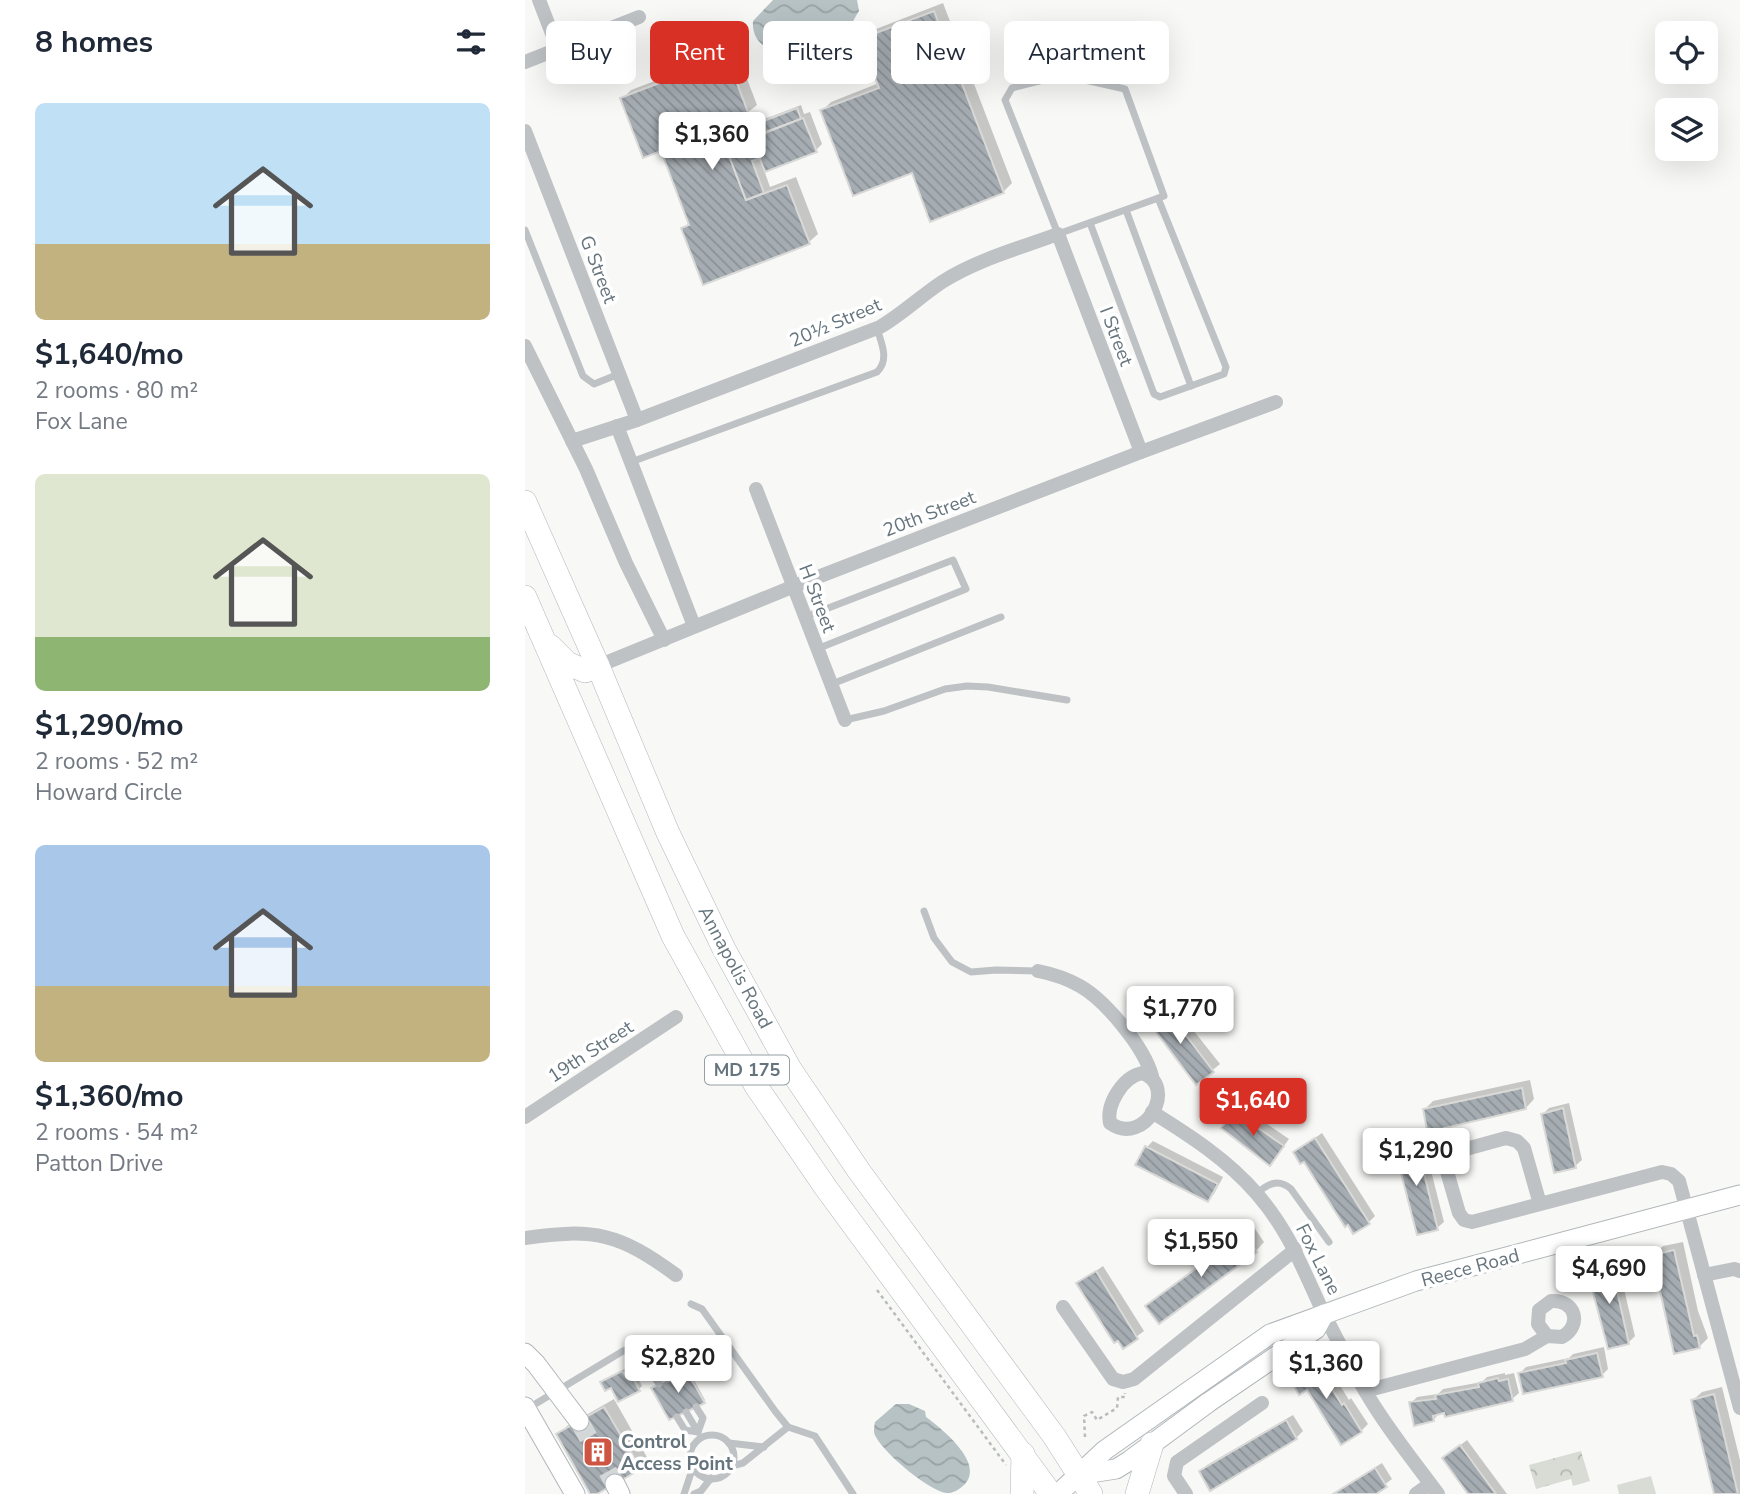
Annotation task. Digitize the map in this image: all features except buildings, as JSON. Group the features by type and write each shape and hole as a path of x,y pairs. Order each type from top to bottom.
{"main road":[{"name":"Annapolis Road","path":"525,502 668,832 724,949 790,1069 859,1171 1054,1436 1091,1494"},
{"name":"Annapolis Road","path":"525,597 673,936 756,1086 1017,1463 1051,1494"},
{"path":"543,639 567,663 586,671 598,666"},
{"name":"Reece Road","path":"1058,1494 1105,1450 1270,1334 1416,1282 1740,1195"},
{"name":"Reece Road","path":"1077,1475 1116,1469 1316,1329 1324,1314"},
{"path":"525,1353 536,1363 579,1421"},
{"path":"526,1408 575,1494"},
{"path":"1137,1494 1152,1444"},
{"path":"1017,1463 1023,1494"}],"street":[{"path":"539,0 547,21"},
{"path":"629,21 639,17"},
{"path":"525,61 546,53"},
{"name":"G Street","path":"525,131 637,420"},
{"name":"20½ Street","path":"572,441 637,420 877,328 903,313 955,275 1058,234"},
{"name":"I Street","path":"1058,234 1141,452"},
{"path":"525,346 664,640"},
{"name":"20th Street","path":"598,666 792,587 1276,402"},
{"path":"617,426 694,626"},
{"name":"H Street","path":"756,489 845,720"},
{"path":"1038,971 1071,981 1094,996 1148,1062 1159,1091 1152,1112 1143,1125 1130,1130 1119,1129 1109,1123 1108,1114 1125,1082 1132,1075 1142,1073 1152,1076"},
{"name":"19th Street","path":"525,1117 676,1017"},
{"name":"Fox Lane","path":"1152,1112 1188,1135 1233,1170 1257,1193 1296,1249 1324,1314 1365,1391 1434,1489"},
{"path":"1540,1205 1524,1147 1517,1141 1506,1138 1455,1152 1449,1160 1446,1168 1459,1213 1464,1220 1472,1222 1540,1205 1662,1172 1671,1174 1679,1181 1740,1408"},
{"path":"525,1238 576,1233 603,1236 628,1244 675,1275"},
{"path":"1063,1307 1113,1379 1123,1382 1133,1379 1296,1249"},
{"path":"1704,1275 1734,1269 1740,1271"},
{"path":"1365,1391 1525,1349 1547,1336"},
{"path":"1186,1494 1174,1476 1177,1462 1262,1403"},
{"path":"1416,1494 1434,1489"}],"lane":[{"path":"1063,75 1125,89 1164,196 1126,210 1058,234 1005,100 1012,88 1063,75"},
{"path":"1090,223 1154,394 1160,397 1191,386 1224,374 1226,367 1159,198"},
{"path":"1126,210 1191,386"},
{"path":"525,230 583,376 594,384 619,374"},
{"path":"631,462 877,372 883,366 885,357 877,328"},
{"path":"804,617 953,560 966,589 817,649"},
{"path":"831,684 1001,617"},
{"path":"845,720 967,686 1067,700"},
{"path":"924,911 934,938 951,962 971,972 1038,971"},
{"path":"1257,1193 1267,1185 1277,1182 1285,1184 1329,1242"},
{"path":"691,1304 702,1309 788,1427 815,1436 853,1494"},
{"path":"526,1408 622,1351 639,1350 657,1362 668,1379"},
{"path":"657,1362 672,1364 678,1374"},
{"path":"657,1362 653,1375 659,1384"},
{"path":"684,1494 693,1467 691,1450 699,1435 703,1418 697,1407"},
{"path":"686,1412 699,1435"},
{"path":"677,1416 685,1430 699,1435 721,1436 729,1443 734,1453 732,1466"},
{"path":"693,1467 699,1474 711,1478 723,1475 788,1427"},
{"path":"729,1443 764,1447"},
{"path":"695,1494 701,1491 711,1478"}],"path":[{"path":"1085,1437 1084,1416 1092,1412 1097,1420 1117,1408 1118,1397 1125,1397 1123,1382"},
{"path":"988,1442 1017,1463"}],"green space":[{"path":"1581,1451 1590,1481 1573,1486 1571,1479 1536,1489 1529,1465"},
{"path":"1651,1476 1656,1494 1619,1494 1617,1485"}],"water":[{"path":"773,0 857,0 859,11 853,21 763,21 763,45 755,34 753,21"},
{"path":"896,1404 909,1404 925,1411 926,1417 959,1447 969,1466 970,1476 961,1488 947,1493 939,1491 908,1471 881,1444 874,1434 875,1422"}],"tunnel":[{"path":"579,1421 615,1484"}],"place":[{"name":"Control Access Point","path":"598,1452"}]}
